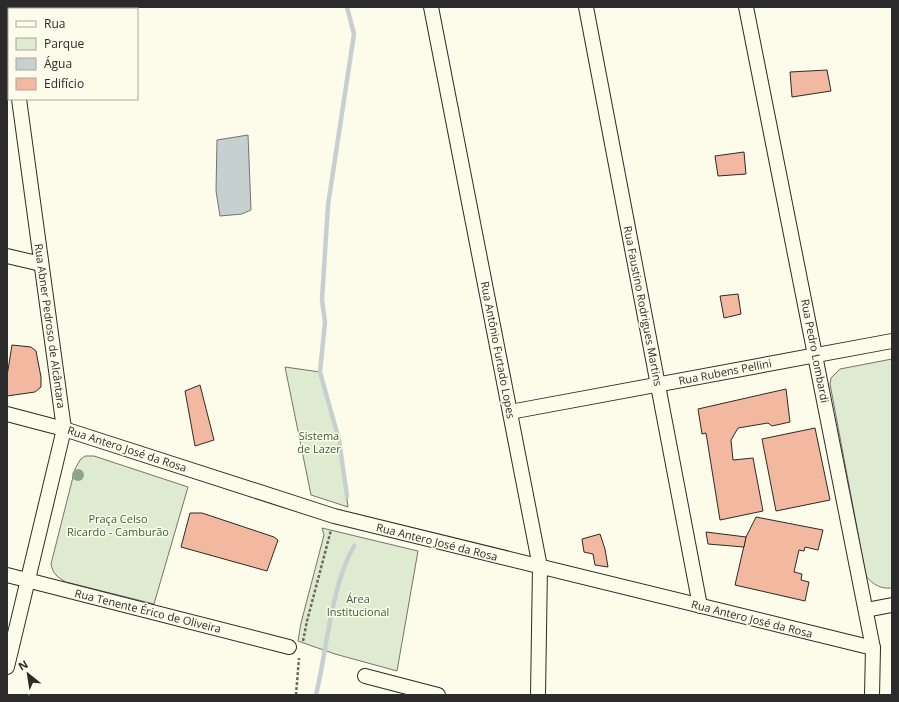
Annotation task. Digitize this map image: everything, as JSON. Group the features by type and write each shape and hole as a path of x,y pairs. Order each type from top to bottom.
{"street":[{"name":"Rua Antônio Furtado Lopes","path":"432,7 540,567 538,695"},
{"name":"Rua Faustino Rodrigues Martins","path":"586,7 700,606"},
{"name":"Rua Pedro Lombardi","path":"746,7 874,648 872,695"},
{"name":"Rua Abner Pedroso de Alcântara","path":"7,667 64,429 41,264 13,100"},
{"path":"7,256 41,264"},
{"name":"Rua Rubens Pellini","path":"510,412 892,341"},
{"name":"Rua Antero José da Rosa","path":"7,414 64,429 334,516 874,648"},
{"name":"Rua Tenente Érico de Oliveira","path":"7,575 297,649"},
{"path":"866,610 892,605"},
{"path":"365,676 438,695"}],"path":[{"path":"296,695 297,649 307,621 334,516"}],"green space":[{"path":"892,359 892,588 884,588 871,582 866,576 830,384 831,378 840,369"},
{"name":"Sistema de Lazer","path":"285,367 320,372 339,440 348,507 311,495"},
{"name":"Praça Celso Ricardo - Camburão","path":"85,456 94,456 188,487 154,604 66,582 54,573 51,564 75,469 80,460"},
{"name":"Área Institucional","path":"322,528 418,551 397,671 335,654 298,641 301,623 324,535"}],"water":[{"path":"248,135 251,210 242,214 220,216 216,191 217,140"}],"building":[{"path":"827,70 831,91 792,97 790,72"},
{"path":"744,152 746,174 718,176 715,156"},
{"path":"738,294 741,314 724,318 720,296"},
{"path":"12,345 31,347 36,351 41,377 41,387 35,392 7,396 7,376"},
{"path":"200,385 214,440 195,446 185,391"},
{"path":"786,389 790,422 772,426 768,423 738,428 731,440 733,460 753,458 763,511 720,520 706,433 702,434 698,409"},
{"path":"815,428 830,500 776,511 762,439"},
{"path":"190,513 202,513 274,537 278,540 267,571 181,547"},
{"path":"756,517 823,530 818,550 805,547 804,551 799,550 794,572 802,574 801,580 809,582 805,601 735,585 746,537"},
{"path":"706,532 746,537 744,547 708,544"},
{"path":"600,534 605,549 608,567 595,565 593,554 584,552 582,539"}],"waterway":[{"path":"347,7 354,34 328,205 322,300 325,322 320,372 339,440 347,496"},
{"path":"316,695 330,618 340,580 346,562 354,546"}]}
